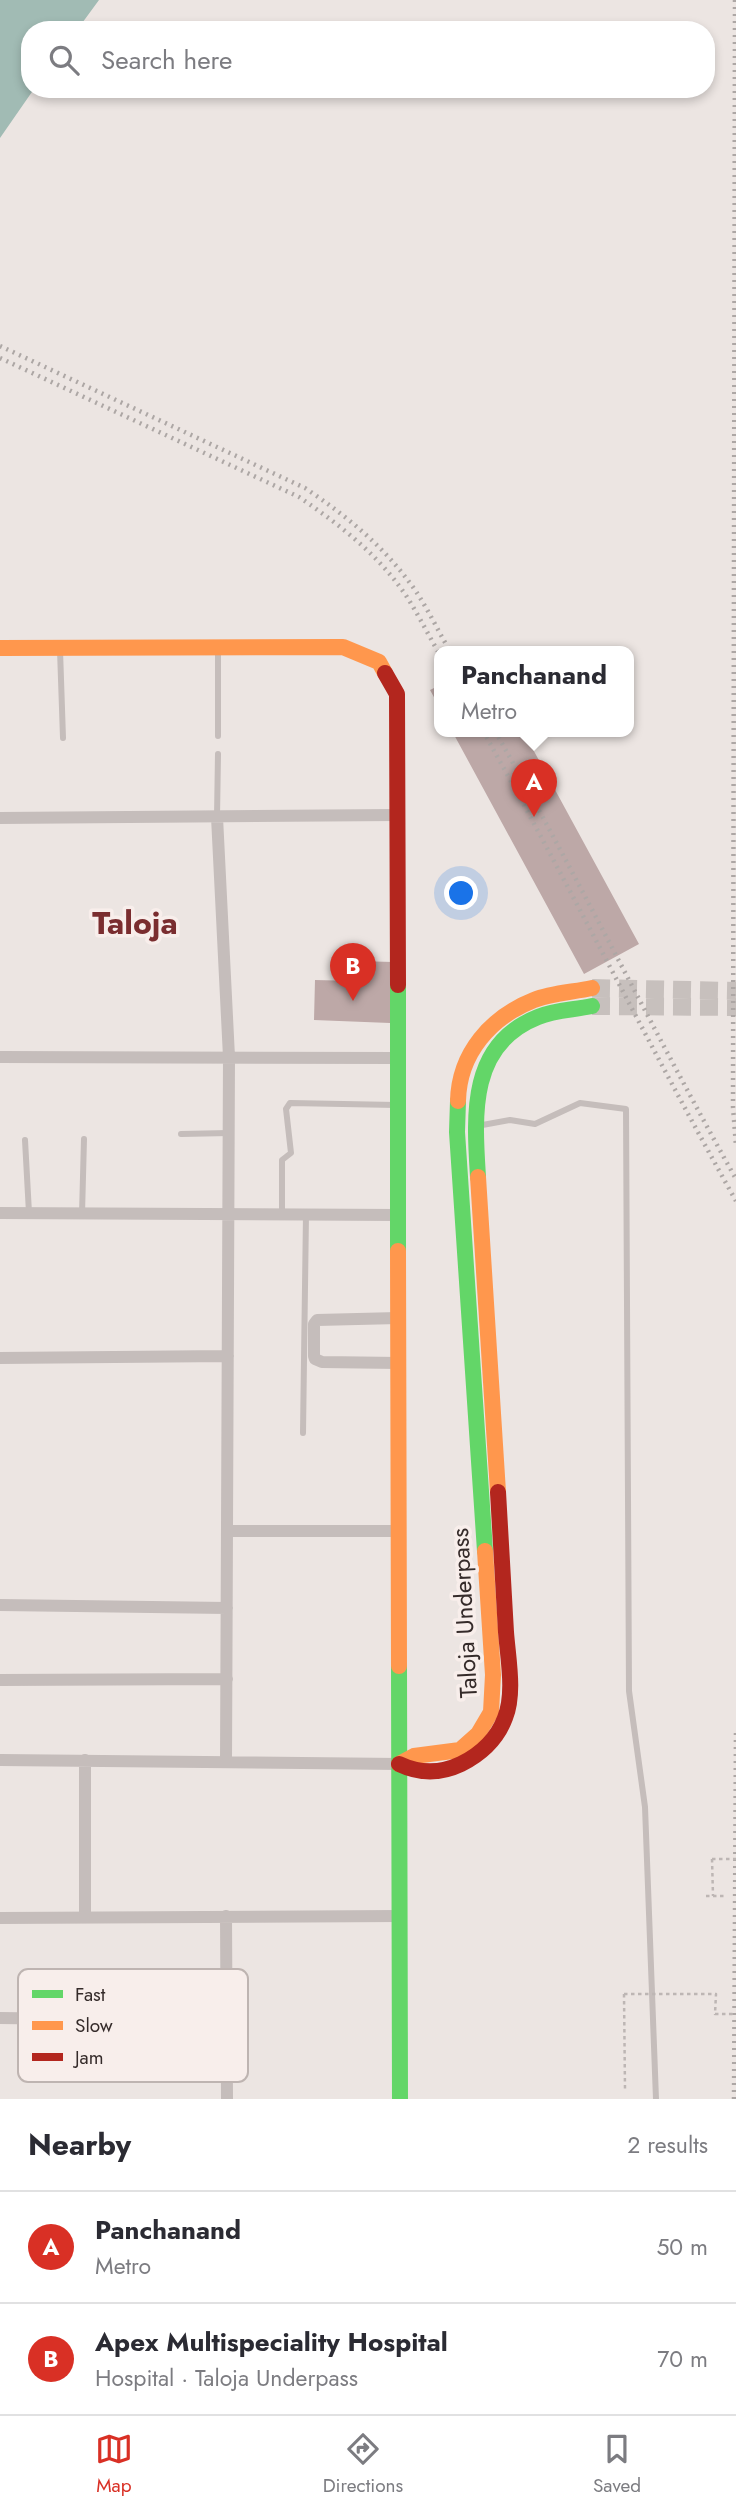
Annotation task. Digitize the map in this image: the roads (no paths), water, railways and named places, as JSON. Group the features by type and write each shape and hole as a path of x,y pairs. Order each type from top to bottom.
{"street":[{"path":"0,648 343,647 379,662 397,694 400,2099"},
{"path":"0,818 397,815"},
{"path":"217,817 229,1057 226,1762"},
{"name":"Taloja Underpass","path":"400,1765 414,1756 460,1750 478,1734 491,1712 493,1675 457,1132 458,1088 469,1054 496,1020 535,999 592,988"},
{"name":"Taloja Underpass","path":"400,1765 414,1771 464,1765 489,1744 506,1717 509,1674 475,1126 477,1091 485,1062 507,1034 539,1017 592,1006"},
{"path":"0,1057 398,1058"},
{"path":"0,1213 398,1215"},
{"path":"398,1318 317,1320 314,1324 315,1359 322,1362 398,1363"},
{"path":"0,1358 228,1356"},
{"path":"227,1531 399,1531"},
{"path":"0,1605 227,1608"},
{"path":"0,1680 227,1679"},
{"path":"0,1760 400,1765"},
{"path":"85,1760 85,1917"},
{"path":"226,1916 227,1969"},
{"path":"0,1918 400,1916"},
{"path":"0,2018 18,2018"}],"lane":[{"path":"218,647 218,737"},
{"path":"60,648 63,738"},
{"path":"217,817 218,754"},
{"path":"282,1214 282,1160 291,1153 286,1109 290,1103 398,1105"},
{"path":"475,1126 510,1120 535,1124 580,1103 626,1109 629,1691 645,1807 656,2099"},
{"path":"181,1134 229,1133"},
{"path":"82,1213 84,1139"},
{"path":"26,1140 29,1213"},
{"path":"303,1433 306,1214"}],"water":[{"path":"0,0 99,0 84,21 21,21 21,98 28,98 0,138"}],"tunnel":[{"path":"592,988 736,991"},
{"path":"592,1006 736,1007"}],"railway":[{"path":"735,0 733,1107 736,1146"},
{"path":"0,346 305,488 351,522 391,560 420,597 447,646"},
{"path":"0,358 299,497 344,530 384,568 407,597 435,646"},
{"path":"486,737 736,1201"},
{"path":"498,737 736,1179"},
{"path":"734,2099 736,1728"}],"place":[{"name":"Panchanand","path":"534,817"},
{"name":"Apex Multispeciality Hospital","path":"353,1001"}],"district":[{"name":"Taloja","path":"135,923"}]}
